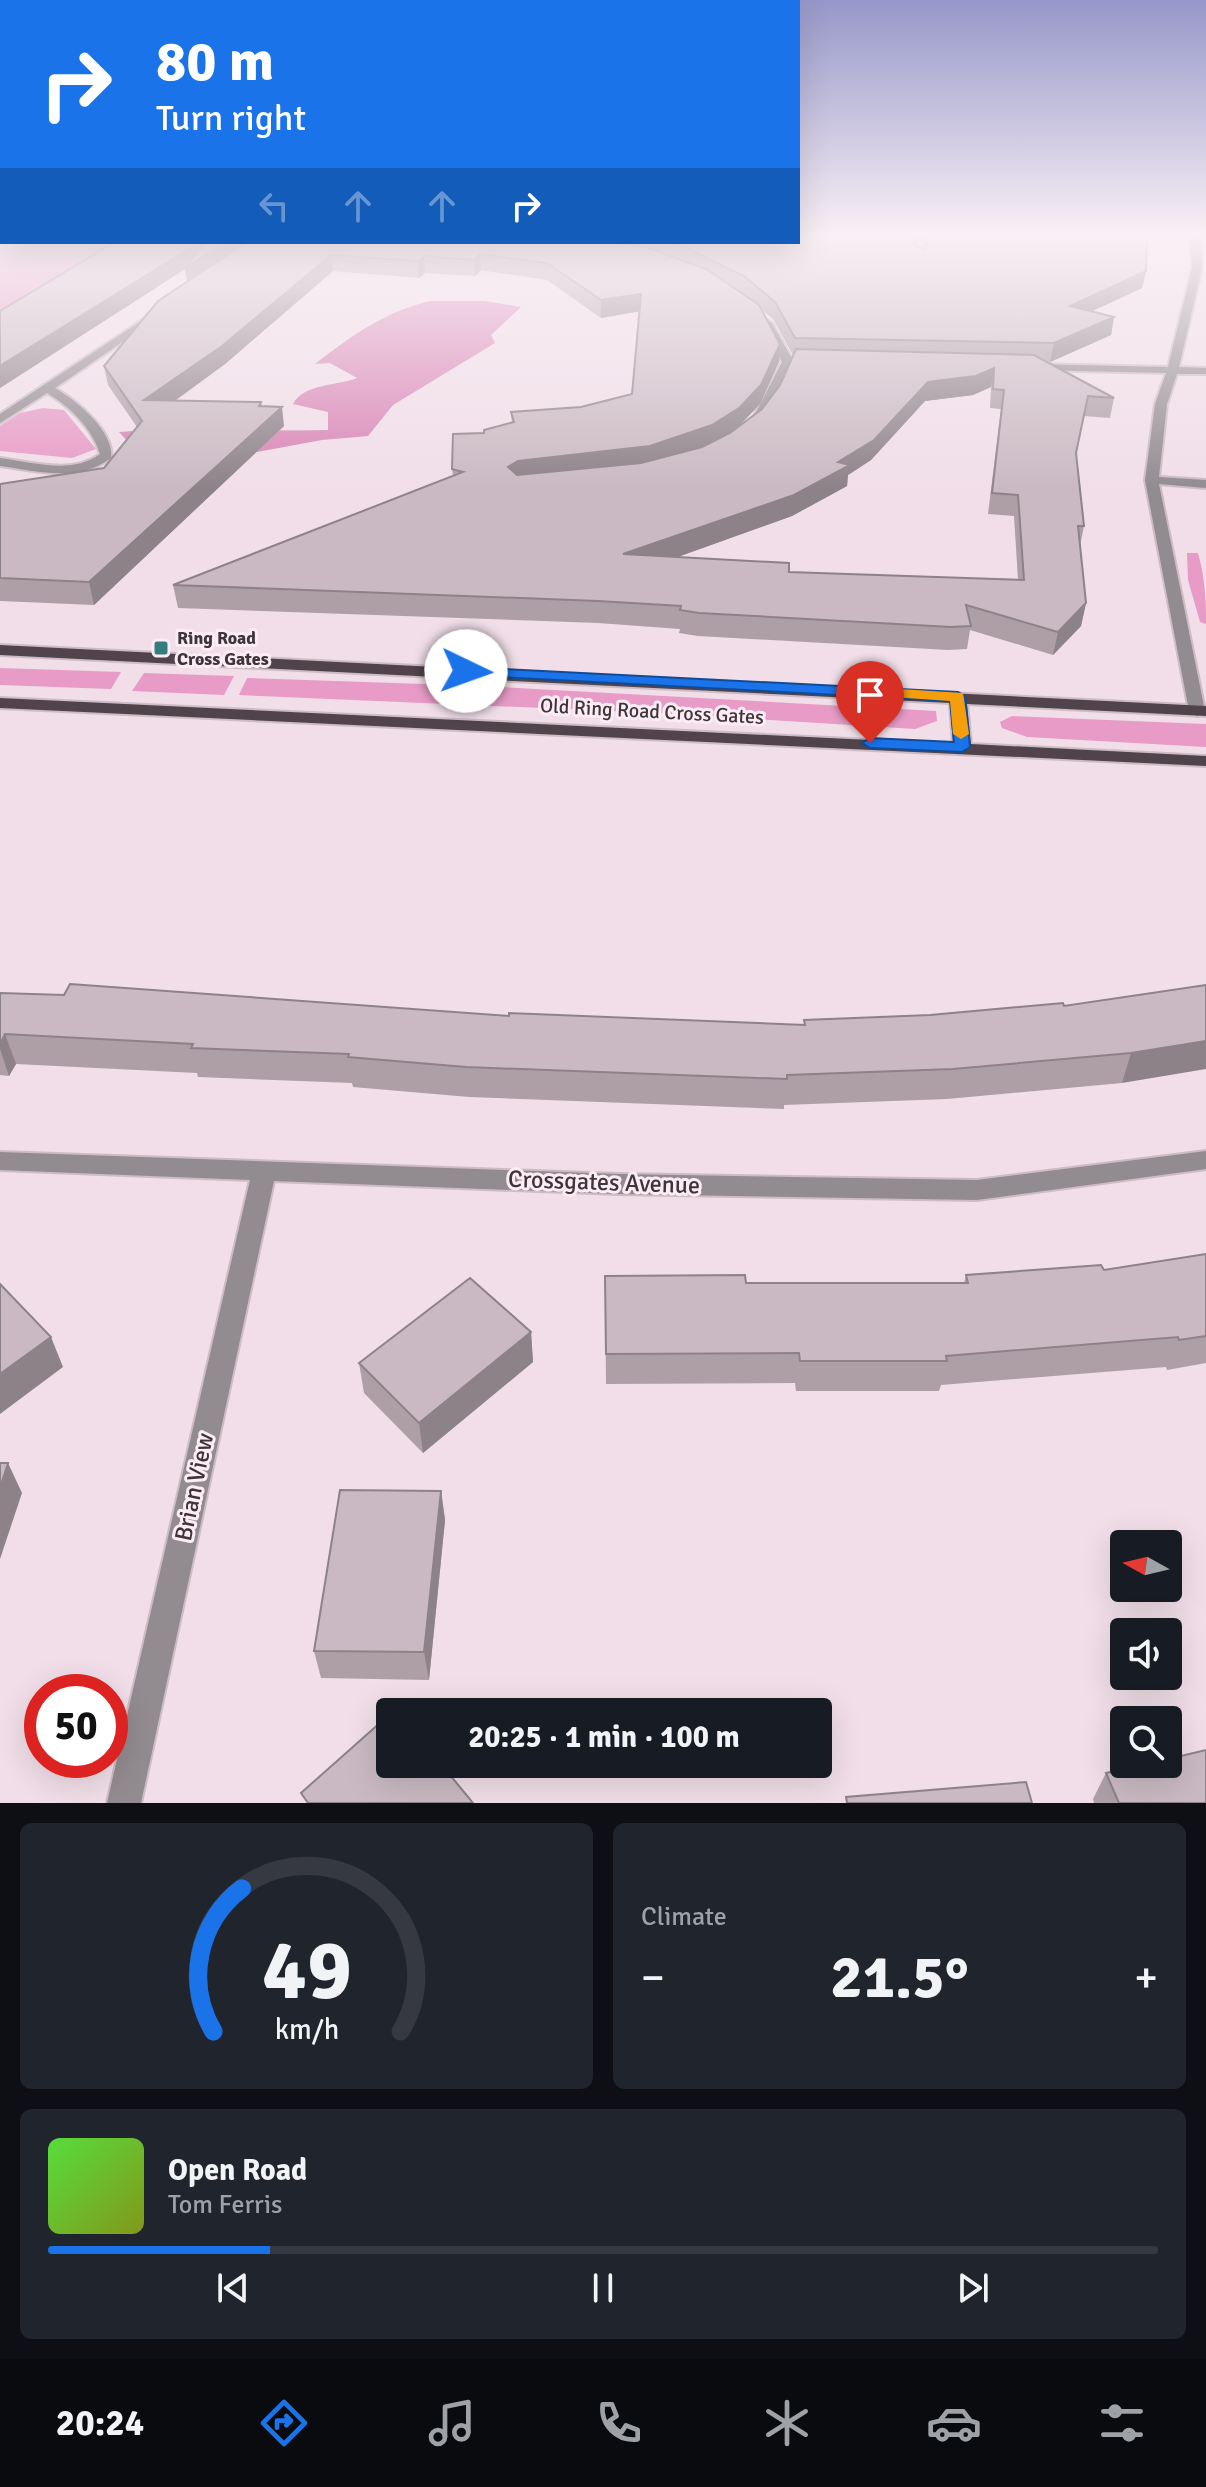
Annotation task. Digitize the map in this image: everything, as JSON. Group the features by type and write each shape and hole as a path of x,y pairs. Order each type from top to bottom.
{"main road":[{"name":"Old Ring Road Cross Gates","path":"0,650 958,696 1201,711"},
{"path":"958,696 962,747"},
{"name":"Old Ring Road Cross Gates","path":"0,703 1206,761"}],"street":[{"path":"0,419 149,320"},
{"path":"765,320 788,362"},
{"path":"1187,320 1161,404 1152,480 1201,711"},
{"path":"788,362 804,363"},
{"path":"749,429 767,407 788,362"},
{"path":"1019,367 1206,371"},
{"path":"0,462 65,469 97,463 107,455 100,438 58,394 48,389"},
{"path":"1152,480 1206,484"},
{"name":"Crossgates Avenue","path":"0,1161 618,1184 977,1190 1206,1160"},
{"name":"Brian View","path":"124,1803 264,1171"}],"shaded area":[{"path":"381,320 507,320 491,335 495,343 393,405 368,436 322,440 257,452 128,442 119,432 170,429 328,430 328,412 293,404 305,392 357,378 330,363 315,364"},
{"path":"43,408 64,410 96,449 72,458 0,451 0,426 20,413"},
{"path":"1187,553 1198,553 1205,588 1206,624 1200,622 1188,580"},
{"path":"0,668 121,672 111,689 0,685"},
{"path":"144,673 234,676 224,695 132,691"},
{"path":"247,678 483,686 936,711 937,721 915,729 658,713 239,695"},
{"path":"1012,716 1206,724 1206,747 1027,737 1002,728 1000,722"}],"building":[{"path":"0,320 74,320 0,366"},
{"path":"142,320 253,320 222,346 144,400 261,402 259,406 282,407 89,582 0,578 0,484 104,468 142,421 104,366"},
{"path":"639,320 767,320 780,344 761,385 739,408 712,425 650,446 518,461 508,467 517,475 641,463 702,447 730,433 762,409 780,385 796,349 1034,355 1114,398 1088,396 1076,453 1084,526 1078,526 1086,603 1058,632 966,605 971,626 951,627 699,613 680,610 681,606 598,601 173,585 463,472 452,469 453,434 484,433 484,430 514,422 511,412 581,407 632,394","holes":["994,368 993,389 1004,390 992,493 1018,495 1024,580 789,572 789,563 623,554 794,495 850,465 838,462 874,440 928,382 976,376"]},
{"path":"785,320 1107,320 1054,343 795,338"},
{"path":"70,984 509,1016 509,1013 805,1025 804,1020 930,1015 1063,1003 1064,1006 1206,985 1206,1041 1131,1053 953,1069 787,1075 787,1079 466,1067 348,1057 349,1054 191,1048 193,1044 5,1034 0,1044 0,993 64,995"},
{"path":"1206,1254 1206,1336 946,1356 947,1361 800,1361 799,1353 606,1354 605,1276 745,1275 746,1283 968,1283 966,1275 1101,1265 1104,1270"},
{"path":"470,1278 531,1332 419,1423 359,1363"},
{"path":"0,1284 51,1337 0,1374"},
{"path":"0,1463 8,1463 0,1488"},
{"path":"340,1490 441,1491 424,1652 314,1651"},
{"path":"376,1726 376,1778 452,1778 473,1803 308,1803 301,1793"},
{"path":"1206,1750 1206,1803 1119,1803 1106,1773 1110,1772 1110,1778 1182,1778 1182,1756"},
{"path":"1026,1782 1032,1803 847,1803 846,1797"}],"slow traffic":[{"path":"868,692 958,696 961,734"}],"place":[{"name":"Ring Road Cross Gates","path":"161,648"}],"route":[{"path":"466,671 958,696 962,747 870,743"}]}
